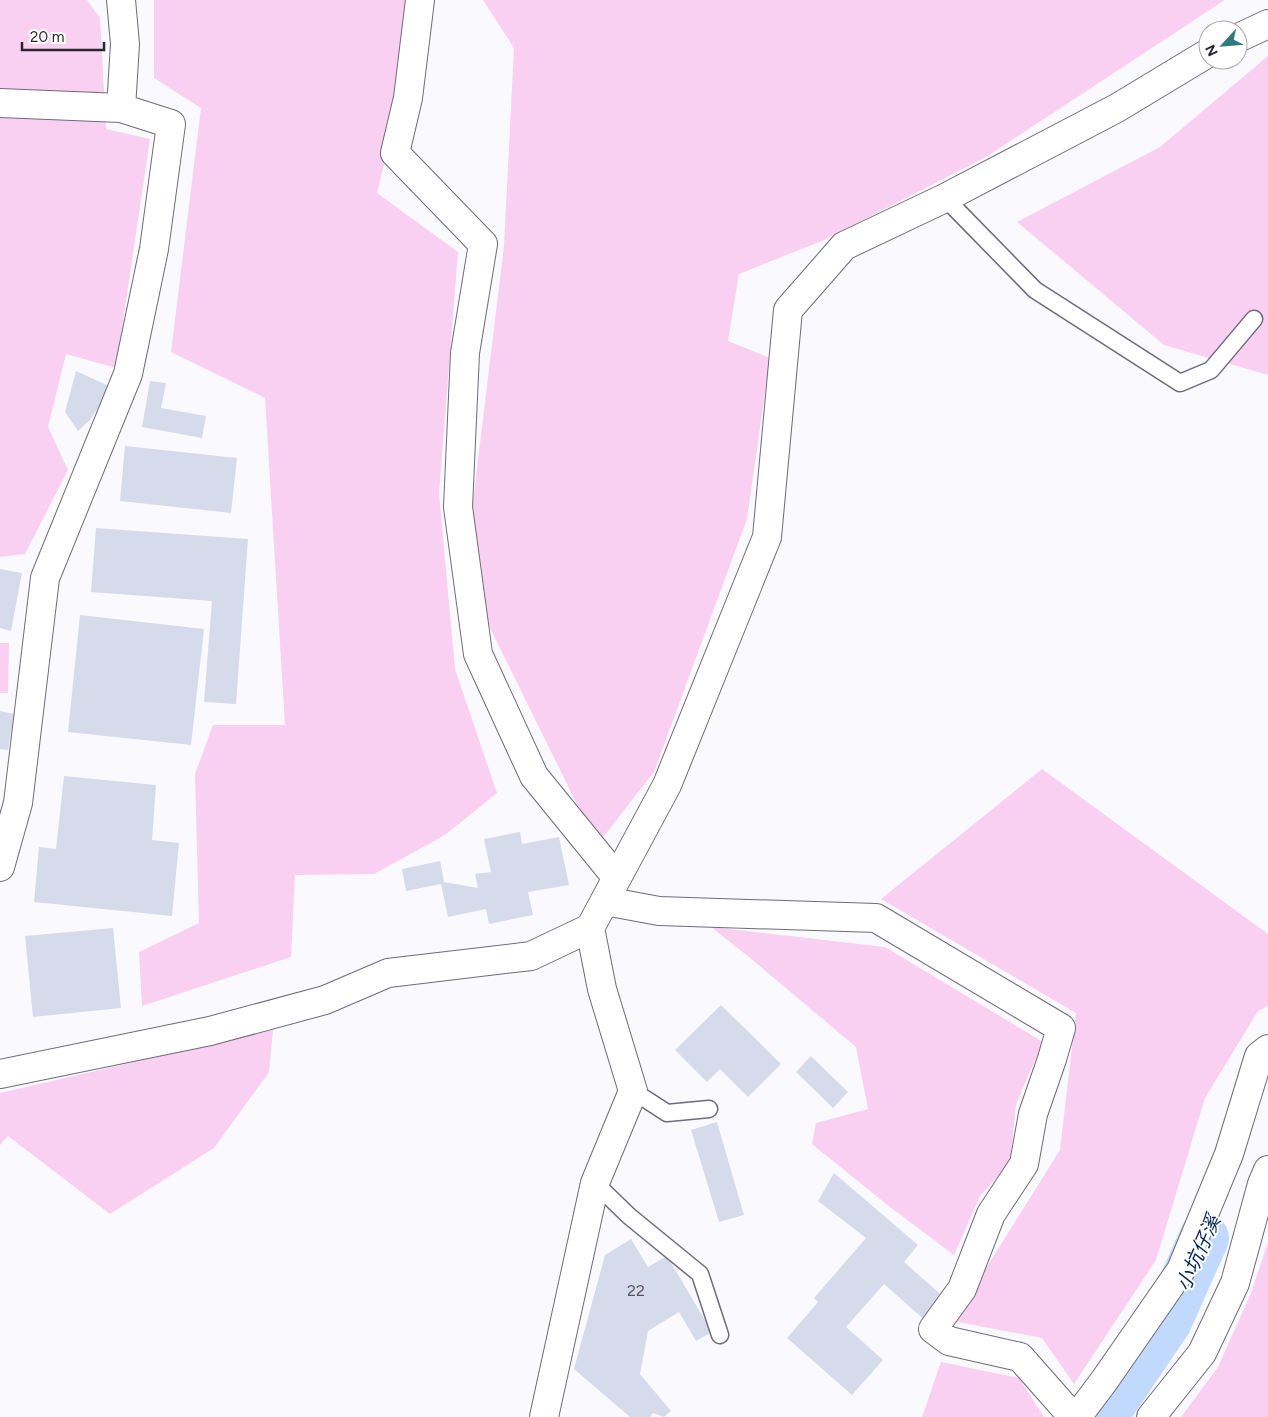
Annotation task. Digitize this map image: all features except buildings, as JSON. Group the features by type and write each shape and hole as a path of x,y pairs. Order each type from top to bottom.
{"street":[{"path":"121,0 125,44 121,108"},
{"path":"420,0 408,98 395,153 482,244 465,353 458,508 478,654 534,776 611,890 658,911 876,918 1061,1028 1033,1114 1024,1164 991,1214 962,1289 933,1329 948,1342 1020,1357 1073,1417"},
{"path":"1248,33 1268,24"},
{"path":"0,1074 210,1031 325,1000 388,973 531,956 590,928 667,786 767,538 788,310 844,246 945,198 1117,108 1198,58"},
{"path":"0,103 121,108 171,124 154,249 128,374 45,578 18,804 0,867"},
{"path":"544,1417 595,1183 633,1091 602,989 590,928"},
{"path":"1077,1417 1181,1270 1229,1154 1259,1056 1268,1049"},
{"path":"1152,1417 1202,1353 1235,1283 1262,1184 1268,1170"}],"lane":[{"path":"945,198 1036,290 1180,383 1211,370 1254,319"},
{"path":"633,1091 666,1112 709,1109"},
{"path":"595,1183 628,1216 700,1274 720,1335"}],"shaded area":[{"path":"0,0 87,0 100,18 106,129 150,139 116,368 66,354 48,427 68,470 25,554 0,557"},
{"path":"154,0 424,0 377,193 458,252 439,493 455,669 497,793 445,835 374,874 295,875 291,957 142,1006 139,952 199,923 195,774 213,725 285,725 265,398 171,352 201,108 154,78"},
{"path":"483,0 1225,0 986,157 824,240 739,274 728,341 770,358 747,519 654,772 597,845 464,575 504,246 514,48"},
{"path":"1268,56 1268,375 1164,345 1017,222 1160,147"},
{"path":"0,643 9,643 8,693 0,693"},
{"path":"1042,769 1268,934 1268,1006 1258,1011 1205,1098 1156,1260 1074,1384 1042,1338 953,1321 1060,1150 1076,1013 881,899"},
{"path":"711,927 885,947 1043,1042 1016,1104 1010,1163 980,1196 954,1255 890,1207 812,1144 816,1123 868,1109 856,1047"},
{"path":"273,1030 269,1072 214,1148 110,1214 8,1136 0,1145 0,1093"},
{"path":"1268,1242 1268,1417 1181,1417 1218,1367 1251,1293"},
{"path":"941,1362 1019,1378 1044,1417 922,1417"}],"waterway":[{"name":"小坑仔溪","path":"1102,1417 1167,1321 1204,1238"}]}
